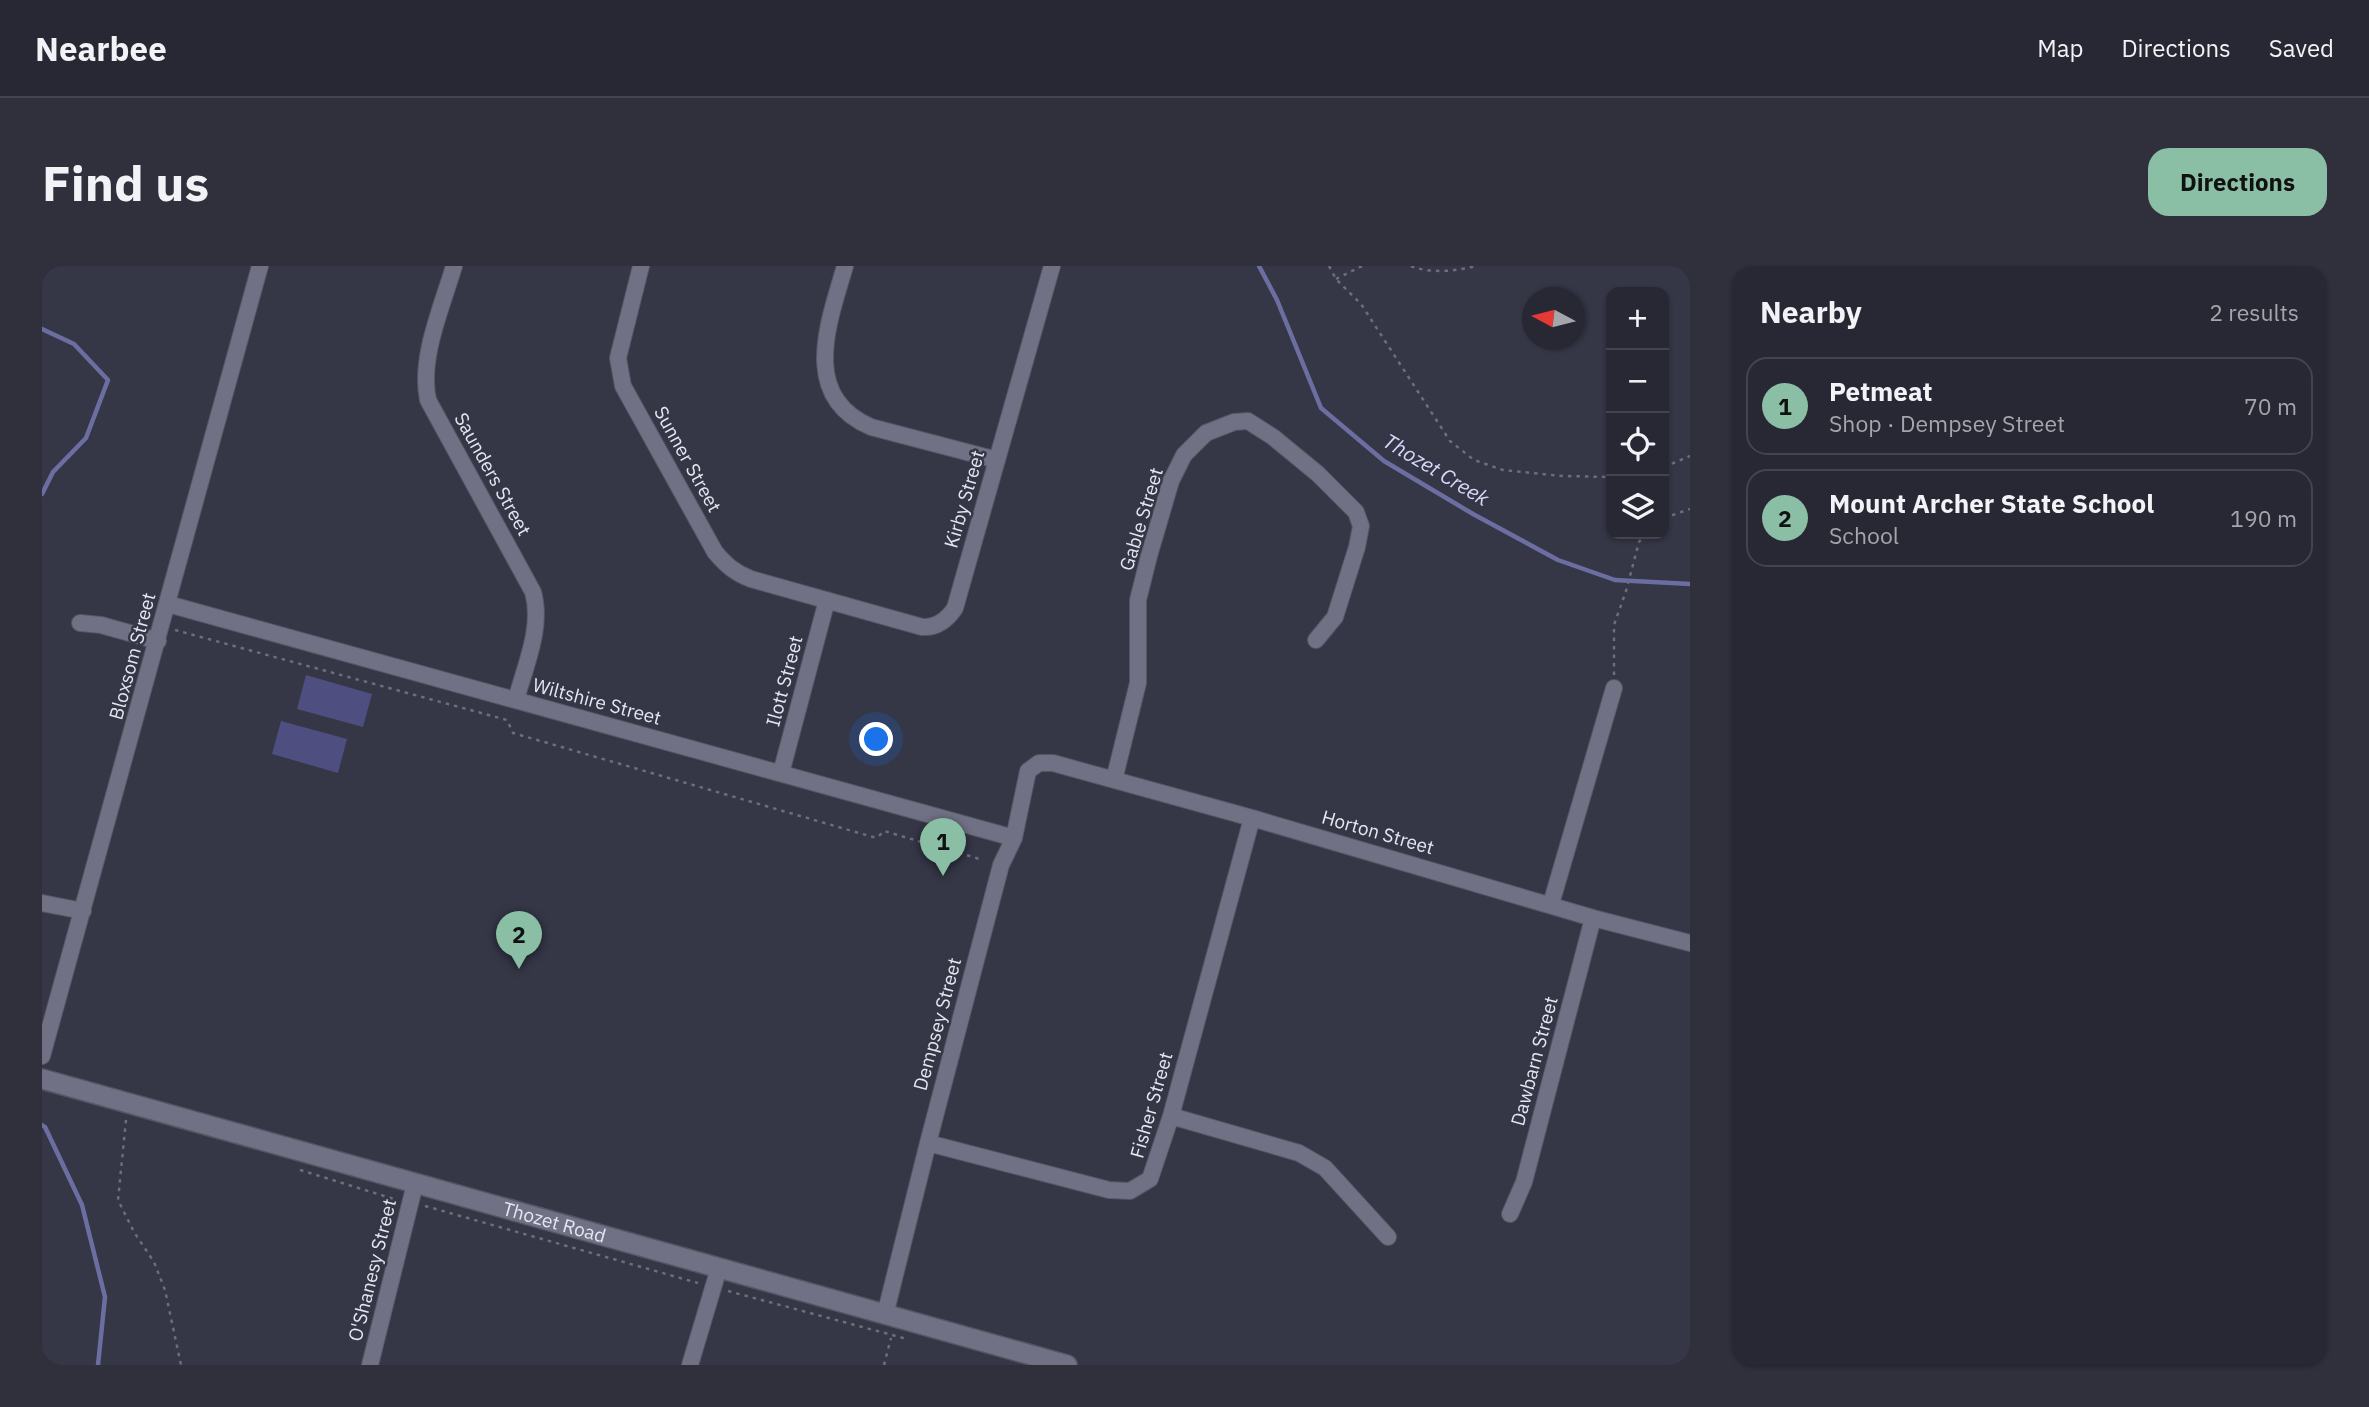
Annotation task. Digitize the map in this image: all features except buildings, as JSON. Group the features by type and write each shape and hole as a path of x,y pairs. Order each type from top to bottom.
{"street":[{"name":"Bloxsom Street","path":"42,1056 260,266"},
{"name":"Saunders Street","path":"454,266 427,361 426,388 428,400 533,592 537,607 536,623 516,700"},
{"name":"Sunner Street","path":"641,266 618,358 623,386 715,552 738,574 827,600"},
{"path":"845,266 825,336 824,353 829,382 839,404 858,421 871,427 997,460"},
{"name":"Kirby Street","path":"827,600 922,627 933,627 949,617 955,608 1052,266"},
{"name":"Gable Street","path":"1114,780 1138,683 1138,600 1149,556 1171,481 1184,455 1206,433 1234,422 1248,421 1309,466 1356,512 1361,526 1357,547 1335,617 1316,640"},
{"name":"Ilott Street","path":"781,773 827,600"},
{"name":"Wiltshire Street","path":"168,604 1014,838"},
{"path":"80,623 100,625 158,641"},
{"path":"1551,904 1614,688"},
{"name":"Dempsey Street","path":"891,1317 928,1143 1001,865 1014,838 1028,771 1039,763 1053,764"},
{"name":"Horton Street","path":"1053,764 1690,943"},
{"name":"Fisher Street","path":"928,1143 1110,1190 1130,1191 1150,1180 1171,1116 1252,818"},
{"path":"42,903 83,911"},
{"name":"Dawbarn Street","path":"1510,1214 1524,1182 1594,918"},
{"name":"Thozet Road","path":"42,1079 1067,1365"},
{"path":"1171,1116 1299,1153 1325,1168 1388,1237"},
{"name":"O'Shanesy Street","path":"370,1365 415,1184"},
{"path":"690,1365 719,1268"}],"path":[{"path":"1329,266 1336,279 1361,304 1450,441 1474,460 1503,470 1562,477 1606,477"},
{"path":"1336,279 1362,266"},
{"path":"1411,266 1421,270 1459,270 1476,266"},
{"path":"1685,266 1690,270"},
{"path":"1669,465 1690,456"},
{"path":"1669,515 1690,509"},
{"path":"1614,688 1614,625 1641,539"},
{"path":"174,629 507,720 513,733 873,837 884,831 983,860"},
{"path":"127,1118 118,1200 134,1232 154,1262 165,1290 181,1365"},
{"path":"884,1365 891,1317"}],"shaded area":[{"path":"306,675 372,694 363,727 297,709"},
{"path":"281,721 347,739 338,773 272,754"}],"waterway":[{"name":"Thozet Creek","path":"1259,266 1277,300 1321,408 1384,461 1558,560 1615,580 1690,584"},
{"path":"42,329 74,344 108,380 86,438 53,472 42,494"},
{"path":"42,1125 82,1205 105,1297 98,1365"}],"place":[{"name":"Petmeat","path":"943,876"},
{"name":"Mount Archer State School","path":"519,969"}]}
